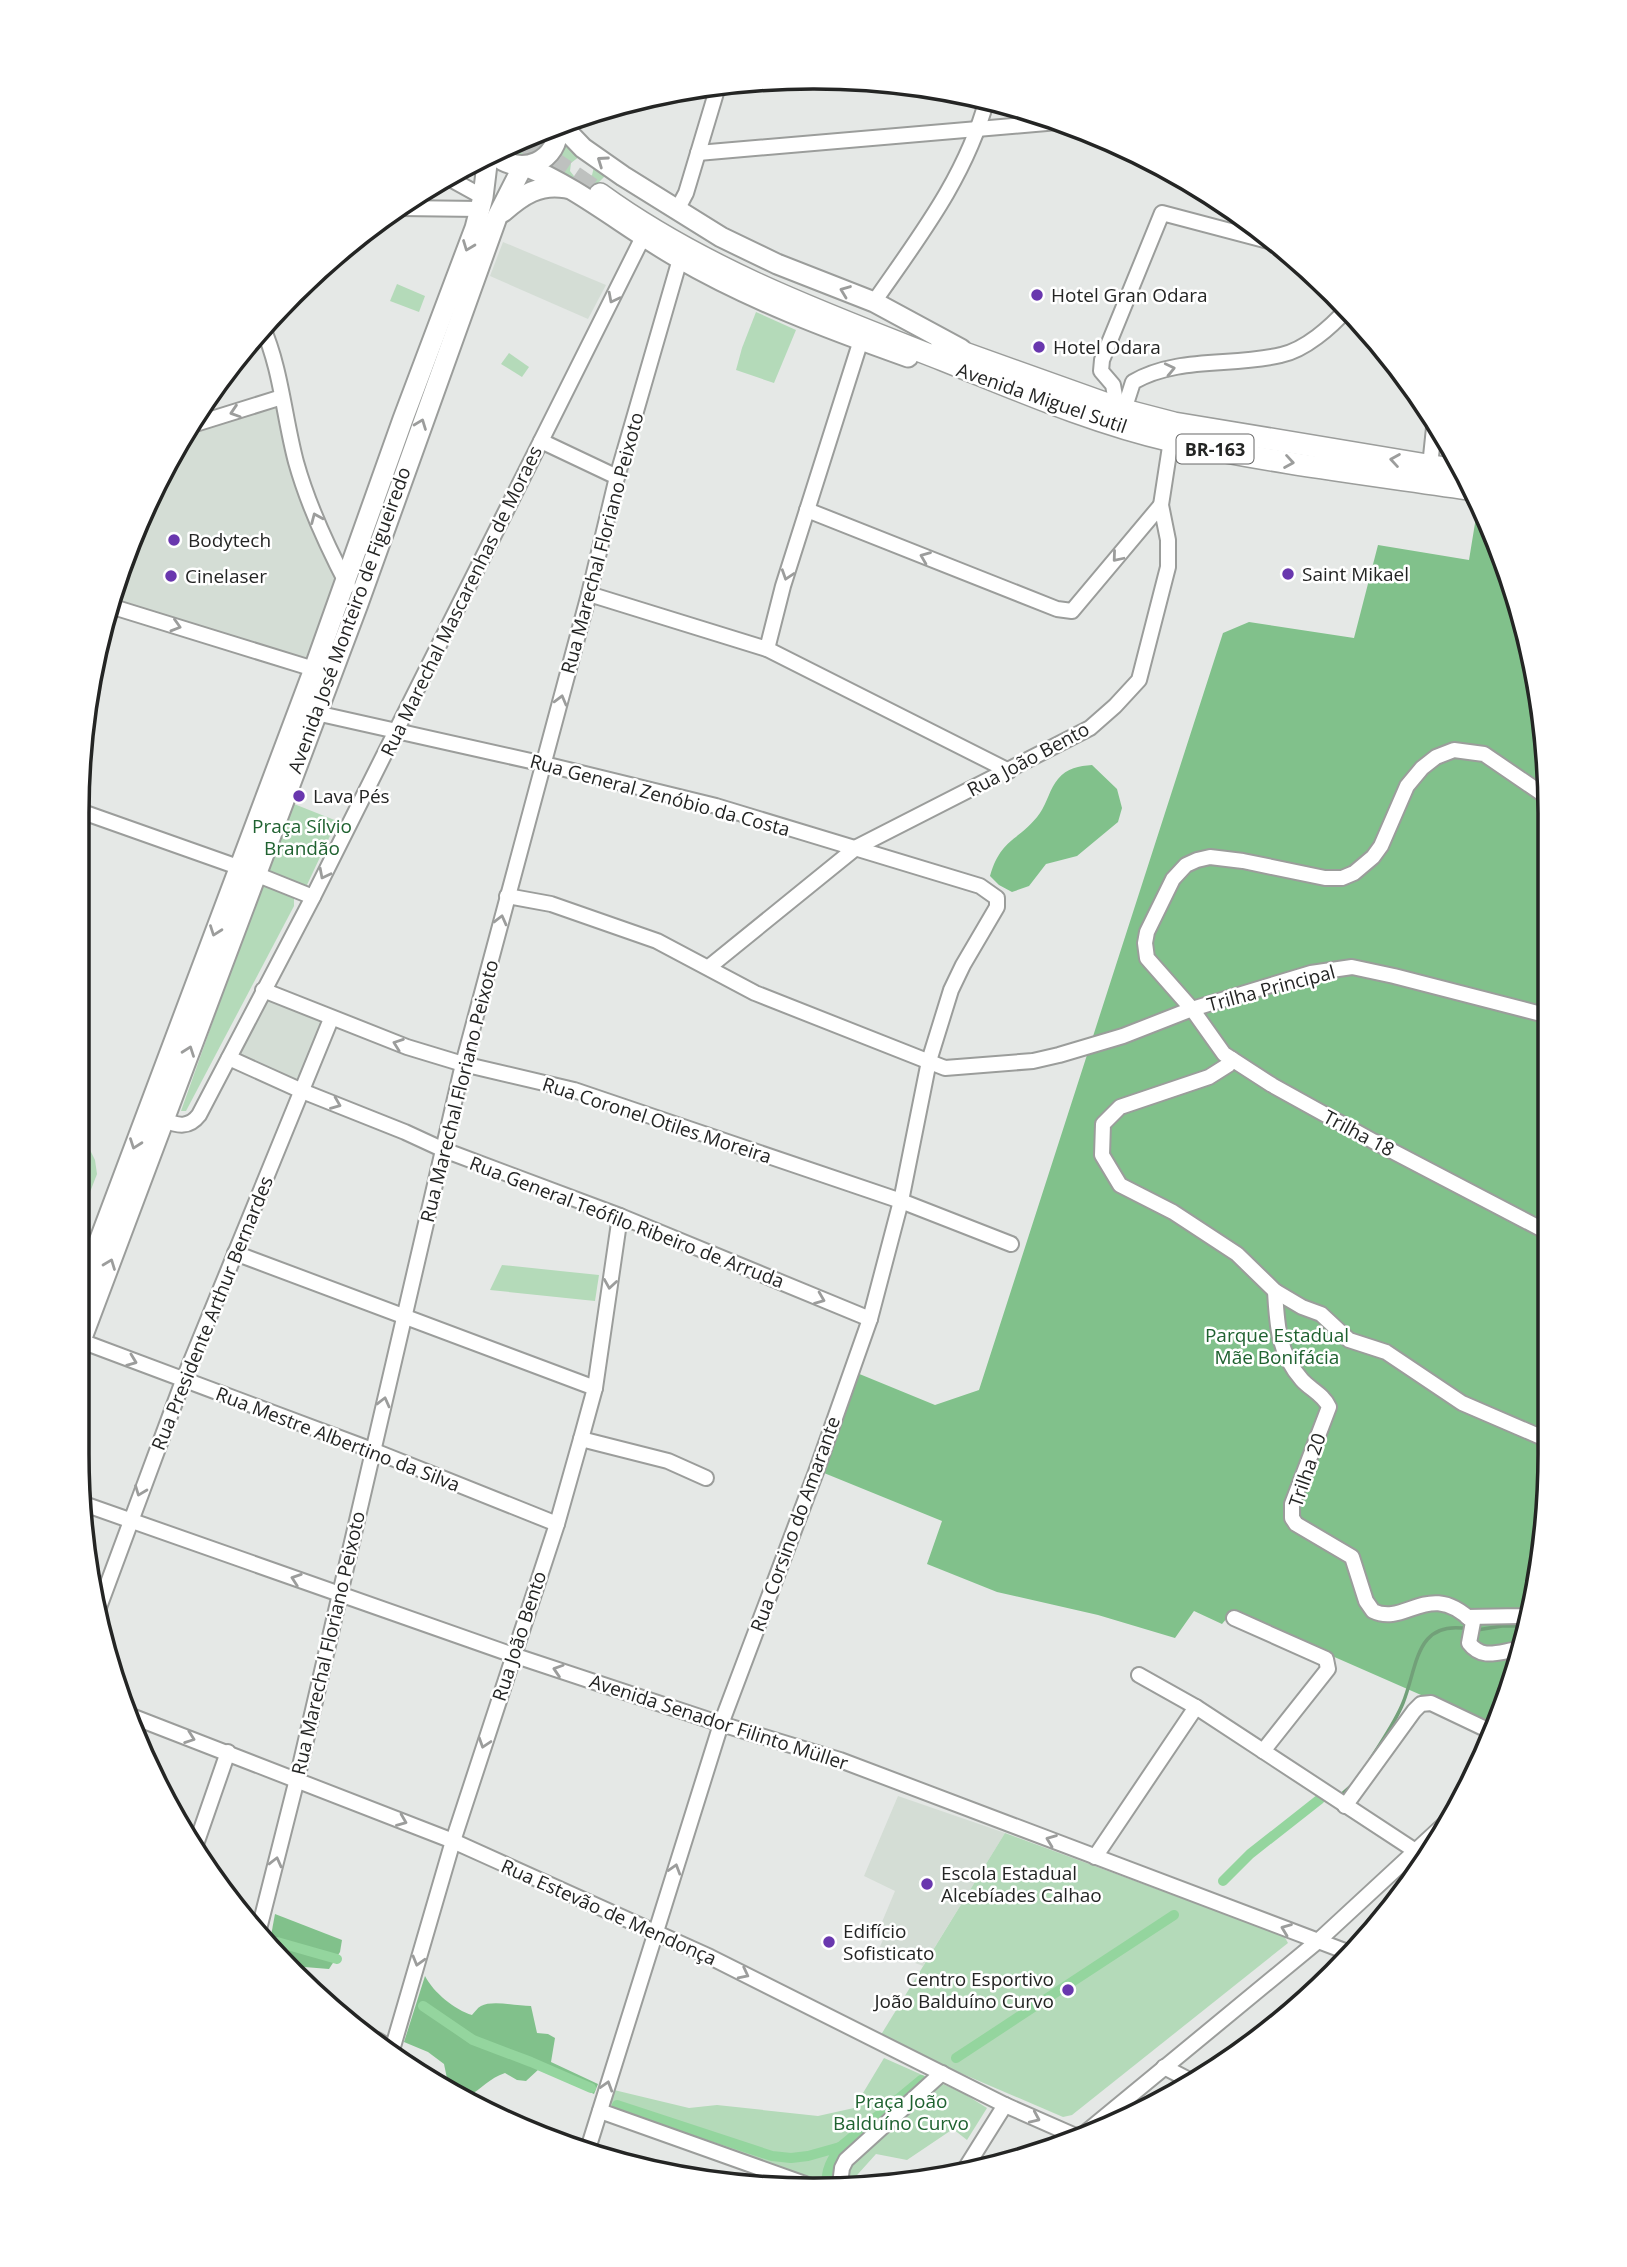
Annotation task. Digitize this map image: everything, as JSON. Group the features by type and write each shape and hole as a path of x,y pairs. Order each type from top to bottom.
{"highway":[{"name":"BR-163","path":"604,188 776,278 968,362"},
{"name":"Avenida Miguel Sutil","path":"968,362 1120,409 1186,425 1450,469"},
{"name":"Avenida Miguel Sutil","path":"968,362 1101,422 1171,440 1279,460 1460,488"}],"main road":[{"name":"Avenida Miguel Sutil","path":"568,133 583,148 721,237 759,256 874,302 968,362"},
{"name":"BR-163","path":"502,160 508,164 524,166 540,162 551,151 558,136"},
{"name":"Avenida Miguel Sutil","path":"524,166 569,189 680,259 762,300 860,340 913,358 968,362"},
{"name":"Avenida José Monteiro de Figueiredo","path":"89,1270 247,870 316,713 358,604 410,454 487,207 524,166"},
{"path":"247,870 345,580 475,228 487,207 488,167"},
{"path":"487,207 519,198 542,187 569,189"},
{"name":"Avenida José Monteiro de Figueiredo","path":"89,1320 164,1121 247,870"}],"street":[{"path":"677,210 684,197 715,96"},
{"path":"874,302 944,201 979,128 984,110"},
{"path":"698,153 1033,124"},
{"path":"455,184 487,207"},
{"path":"416,208 487,207"},
{"path":"1120,409 1113,385 1101,371 1102,360 1162,213 1250,236"},
{"name":"Rua Marechal Mascarenhas de Moraes","path":"164,1121 182,1125 195,1120 229,1058 313,897 643,237"},
{"name":"Rua Marechal Floriano Peixoto","path":"261,1921 297,1779 463,1064 589,594 617,477 680,259"},
{"path":"1113,385 1133,382 1147,374 1190,365 1257,360 1284,355 1301,347 1339,315"},
{"path":"267,339 304,488 325,540 358,604"},
{"path":"767,649 783,586 860,340"},
{"path":"1120,409 1133,382"},
{"path":"205,421 282,397"},
{"path":"1430,466 1433,438"},
{"name":"Rua João Bento","path":"709,967 857,847 1090,728 1139,680 1168,567 1168,540 1161,505 1171,440"},
{"path":"541,441 617,477"},
{"path":"807,510 1057,609 1072,611 1161,505"},
{"path":"589,594 767,649 1009,771"},
{"path":"119,609 314,668"},
{"name":"Rua General Zenóbio da Costa","path":"316,713 716,806 980,886 997,898"},
{"name":"Trilha 18","path":"1537,790 1484,754 1454,750 1436,757 1422,768 1407,786 1381,846 1373,857 1354,873 1342,878 1325,878 1210,857 1186,865 1174,879 1157,908 1145,943 1147,958 1192,1009 1224,1054 1272,1085 1373,1141 1538,1227"},
{"path":"89,814 247,870 313,897"},
{"name":"Trilha Principal","path":"508,896 551,904 657,941 755,993 939,1067 955,1069 1033,1061 1082,1048 1145,1028 1192,1009 1311,973 1352,967 1538,1013"},
{"name":"Rua Corsino do Amarante","path":"590,2142 721,1724 870,1319 901,1201 929,1061 951,990 997,907 997,898"},
{"name":"Rua Coronel Otiles Moreira","path":"263,990 407,1047 463,1064 574,1090 901,1201 1011,1244"},
{"name":"Rua Presidente Arthur Bernardes","path":"103,1595 183,1381 331,1019"},
{"name":"Rua General Teófilo Ribeiro de Arruda","path":"229,1058 444,1150 620,1216 870,1319"},
{"path":"1232,1059 1228,1065 1209,1077 1119,1107 1103,1124 1102,1155 1120,1185 1173,1212 1237,1254 1275,1292 1301,1307 1321,1314 1349,1340 1395,1357 1462,1403 1538,1436"},
{"name":"Rua João Bento","path":"394,2043 453,1841 556,1524 595,1388 620,1216"},
{"path":"235,1253 595,1388"},
{"name":"Trilha 20","path":"1275,1292 1276,1324 1281,1346 1303,1382 1326,1401 1329,1407 1292,1503 1292,1518 1296,1524 1352,1557 1366,1601 1373,1611 1391,1614 1431,1602 1445,1604 1470,1625 1469,1643 1474,1649 1488,1655 1510,1651"},
{"name":"Rua Mestre Albertino da Silva","path":"89,1349 372,1450 556,1524"},
{"path":"581,1439 668,1461 706,1478"},
{"name":"Avenida Senador Filinto Müller","path":"91,1507 513,1655 721,1724 840,1760 1341,1950"},
{"path":"1470,1625 1519,1616"},
{"path":"1234,1618 1326,1658 1328,1664 1328,1669 1263,1751"},
{"path":"1139,1675 1196,1707 1414,1850"},
{"path":"1345,1806 1414,1711 1422,1704 1431,1703 1484,1728"},
{"path":"1095,1857 1196,1707"},
{"name":"Rua Estevão de Mendonça","path":"140,1719 453,1841 710,1957 1005,2105 1066,2132"},
{"path":"199,1836 228,1752"},
{"path":"1104,2117 1318,1941 1426,1839"},
{"path":"1164,2067 1183,2077"},
{"path":"840,2177 846,2160 942,2073"},
{"path":"970,2160 1005,2105"},
{"path":"600,2111 785,2177"}],"shaded area":[{"path":"503,242 606,285 588,319 490,276"},
{"path":"279,402 340,579 313,664 120,606 144,536 164,493 201,427"},
{"path":"264,996 326,1022 301,1086 232,1056"},
{"name":"Escola Estadual Alcebíades Calhao","path":"898,1796 1005,1833 923,1966 879,1949 885,1935 882,1922 895,1891 864,1876"}],"green space":[{"path":"549,139 547,147 523,159 513,155"},
{"path":"565,141 611,177 604,177 598,183 596,193 573,184 549,165 556,159","holes":["580,156 594,167 592,175 586,180 577,180 570,171 571,163"]},
{"path":"397,284 425,296 419,312 390,301"},
{"path":"756,312 796,330 774,383 736,370"},
{"path":"509,353 529,367 522,377 501,364"},
{"name":"Parque Estadual Mãe Bonifácia","path":"1476,520 1499,581 1524,672 1532,719 1538,814 1536,1501 1524,1595 1513,1641 1486,1723 1232,1612 1222,1624 1194,1611 1175,1638 1098,1615 997,1592 927,1564 942,1521 824,1473 857,1373 935,1405 979,1390 1223,633 1249,622 1354,638 1378,545 1469,560"},
{"path":"1092,765 1117,789 1122,808 1118,822 1077,856 1046,864 1029,886 1012,892 999,885 990,876 994,863 1005,846 1033,822 1055,783 1065,772"},
{"name":"Praça Sílvio Brandão","path":"289,802 337,821 306,887 264,870"},
{"name":"Praça Sílvio Brandão","path":"266,884 294,897 294,906 186,1111 181,1111 261,886"},
{"path":"89,1149 95,1160 97,1174 89,1195"},
{"path":"502,1265 599,1275 595,1301 490,1290"},
{"name":"Centro Esportivo João Balduíno Curvo","path":"1005,1833 1284,1936 1288,1943 1072,2115 1063,2117 879,2038"},
{"path":"275,1914 342,1940 340,1952 329,1969 302,1967 271,1934"},
{"path":"425,1976 445,2000 472,2015 486,2004 531,2006 537,2033 555,2038 551,2062 598,2084 594,2094 539,2069 526,2081 517,2080 505,2073 473,2093 447,2079 444,2064 428,2052 404,2042"},
{"name":"Praça João Balduíno Curvo","path":"884,2058 963,2093 987,2108 967,2140 953,2129 907,2160 876,2154 856,2176 814,2178 774,2176 606,2121 614,2090 689,2108 717,2105 818,2116 854,2108"}],"waterway":[{"path":"1477,1630 1517,1626"},
{"path":"1370,1760 1400,1710 1421,1648 1428,1638 1438,1631 1451,1628 1469,1629"},
{"path":"1342,1794 1351,1786"},
{"path":"1223,1881 1250,1854 1320,1799"},
{"path":"956,2058 1174,1915"},
{"path":"280,1943 337,1959"},
{"path":"423,2006 473,2040 591,2088"},
{"path":"617,2105 772,2156 791,2158 840,2147 921,2080"},
{"path":"827,2177 828,2169 840,2147"}],"tunnel":[{"path":"531,146 600,194"}],"place":[{"name":"Hotel Gran Odara","path":"1037,295"},
{"name":"Hotel Odara","path":"1039,347"},
{"name":"Bodytech","path":"174,540"},
{"name":"Saint Mikael","path":"1288,574"},
{"name":"Cinelaser","path":"171,576"},
{"name":"Lava Pés","path":"299,796"},
{"name":"Escola Estadual Alcebíades Calhao","path":"927,1884"},
{"name":"Edifício Sofisticato","path":"829,1942"},
{"name":"Centro Esportivo João Balduíno Curvo","path":"1068,1990"}]}
